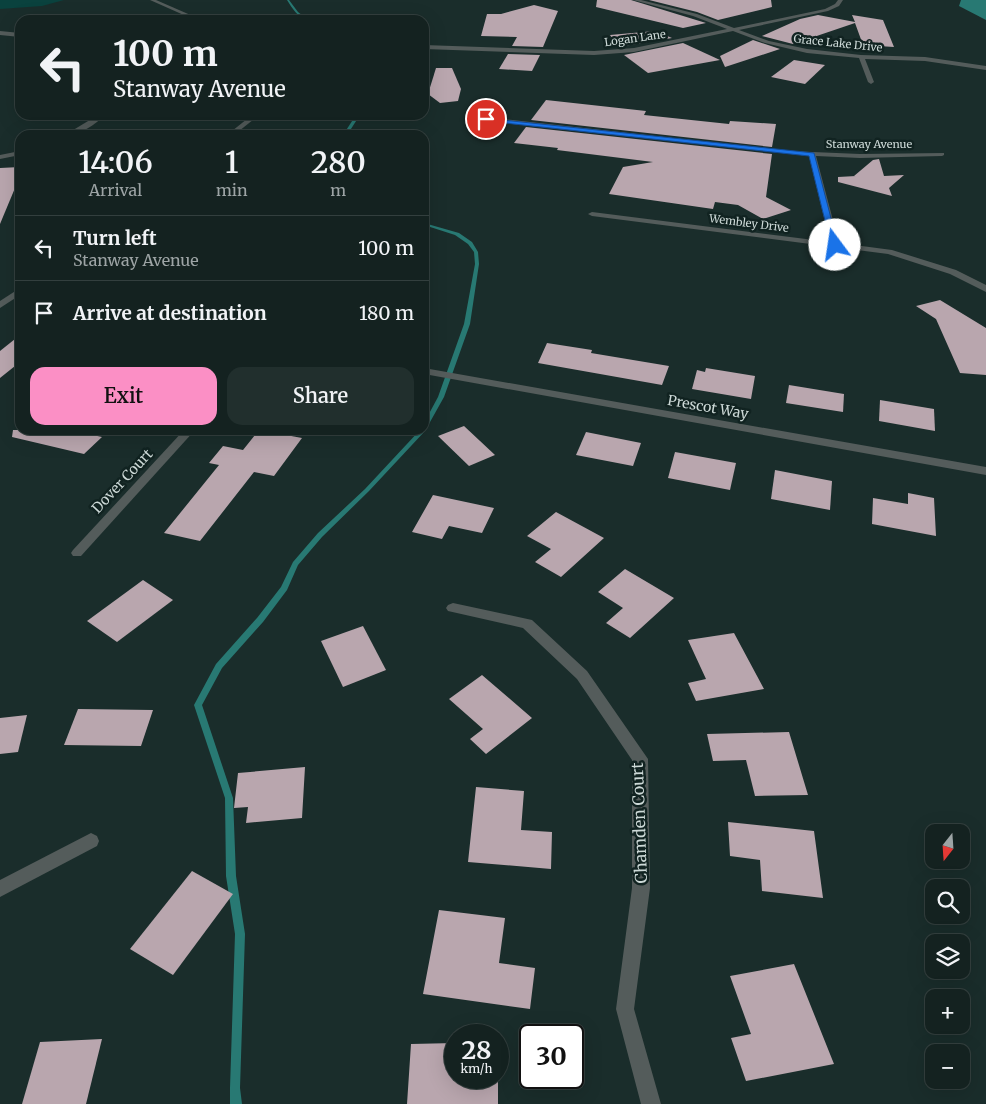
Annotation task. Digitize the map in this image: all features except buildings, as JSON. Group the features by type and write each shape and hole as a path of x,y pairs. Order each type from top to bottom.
{"street":[{"path":"152,0 187,15"},
{"name":"Grace Lake Drive","path":"635,0 695,15 784,47 861,57 925,59 986,68"},
{"name":"Logan Lane","path":"429,47 594,53 634,50 826,10 837,5 841,0"},
{"path":"0,33 15,34"},
{"path":"861,57 871,82"},
{"name":"Stanway Avenue","path":"467,117 812,154 860,156 942,154"},
{"path":"78,130 95,120"},
{"path":"236,130 250,120"},
{"path":"0,157 15,154"},
{"path":"812,154 835,245"},
{"name":"Wembley Drive","path":"592,214 889,252 953,272 985,287"},
{"path":"0,305 15,294"},
{"name":"Prescot Way","path":"429,372 986,471"},
{"name":"Dover Court","path":"77,553 185,435"},
{"name":"Chamden Court","path":"453,608 527,624 582,675 640,759 641,888 625,1009 651,1104"},
{"path":"0,889 91,841"}],"shaded area":[{"path":"0,0 64,0 42,6 0,9"},
{"path":"961,0 986,0 986,20 959,6"}],"waterway":[{"path":"288,0 300,15"},
{"path":"348,130 355,120"},
{"path":"429,226 457,234 470,243 476,252 477,264 467,324 441,397 429,419"},
{"path":"236,1104 240,934 231,876 229,798 198,705 219,666 260,620 284,588 295,564 320,535 367,490 418,435"}],"route":[{"path":"486,119 770,151 812,154 835,245"}]}
